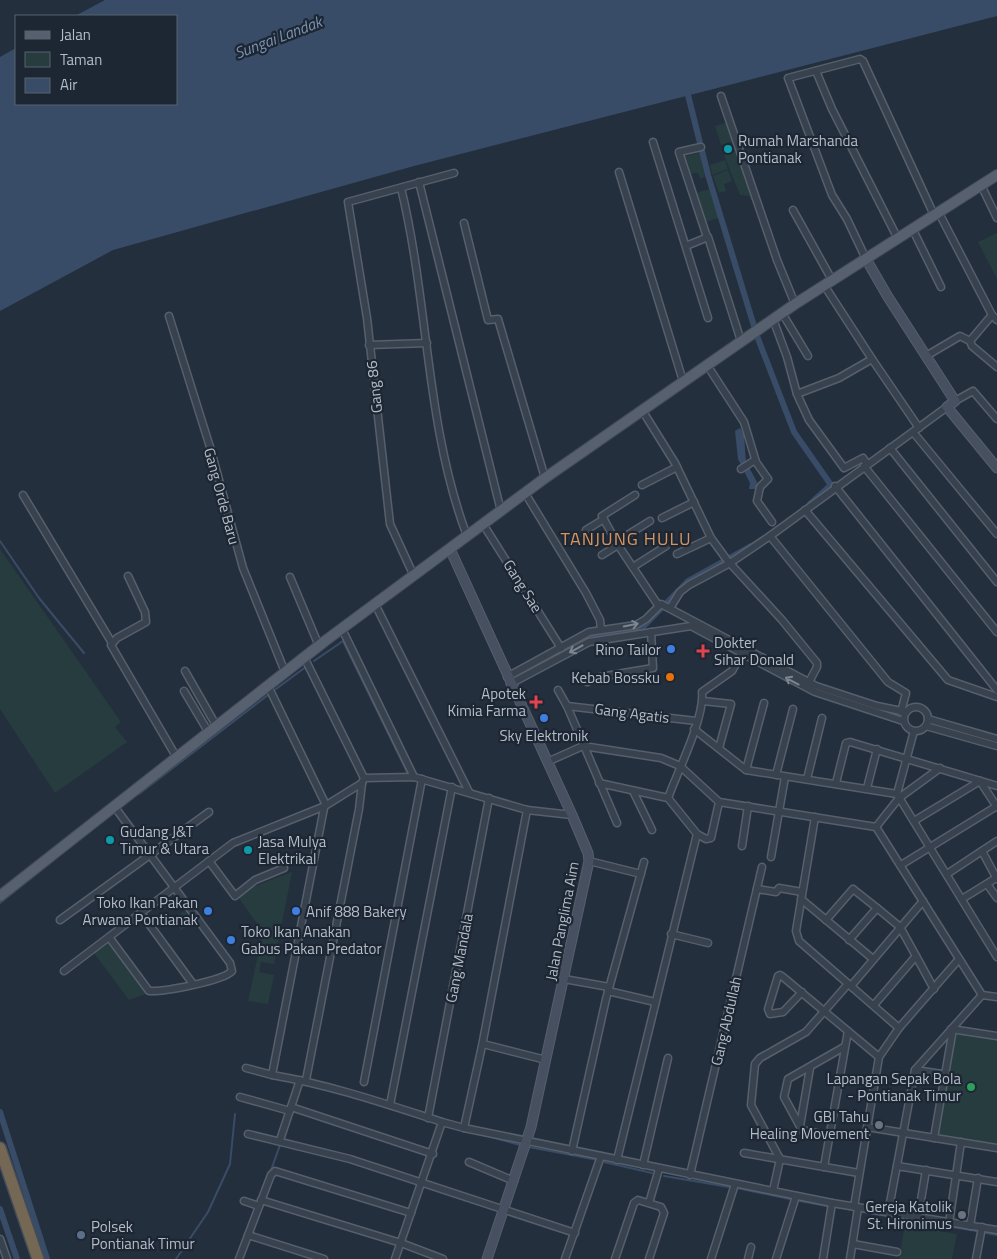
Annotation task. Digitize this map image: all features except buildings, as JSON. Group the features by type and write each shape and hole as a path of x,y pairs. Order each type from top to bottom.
{"highway":[{"path":"0,1148 38,1259"},
{"path":"0,1168 32,1259"}],"main road":[{"path":"0,896 304,657 375,604 412,572 450,549 545,478 741,340 997,174"}],"street":[{"path":"970,341 994,317 937,214 863,60 860,59 788,78 832,195 847,219 866,259 926,356 951,404 997,468"},
{"path":"816,71 832,109 898,239"},
{"path":"721,96 777,260 795,304"},
{"path":"653,142 708,318"},
{"path":"701,147 679,152 741,340"},
{"path":"619,172 683,381"},
{"path":"454,173 400,188 413,247 440,446 458,512 467,536"},
{"path":"419,182 501,511"},
{"path":"981,185 997,218"},
{"name":"Gang 86","path":"400,188 348,202 369,345 390,524 412,572"},
{"path":"792,210 828,283 870,361 916,430 997,534"},
{"path":"464,223 488,320 498,320 545,478"},
{"path":"912,230 941,288"},
{"path":"686,246 707,237"},
{"path":"782,313 808,356"},
{"name":"Gang Orde Baru","path":"169,316 210,447 237,552 285,672"},
{"path":"773,319 787,357 797,394 809,420 844,468 862,458 997,632"},
{"path":"926,356 960,336 970,341 972,346 997,367"},
{"path":"369,345 427,343"},
{"path":"797,394 839,378 870,361"},
{"path":"707,365 744,422 755,460 768,479 760,487 757,502 772,522"},
{"path":"508,680 589,632 636,625 646,619 665,606 689,585 727,560 770,536 835,486 951,404 973,391 997,419"},
{"path":"642,410 677,467 711,538 727,560 782,620 817,663 817,667 809,682"},
{"path":"890,448 994,573 997,582"},
{"path":"741,469 755,460"},
{"path":"642,485 677,467"},
{"path":"835,486 997,690"},
{"path":"525,493 586,593 600,620 601,629"},
{"path":"636,494 603,514 604,519 633,567 665,606 742,653 815,692 903,721"},
{"path":"23,495 112,643 112,648 177,758"},
{"path":"662,518 694,502"},
{"path":"805,510 948,680 997,696"},
{"path":"586,530 604,519"},
{"path":"602,555 650,521"},
{"name":"Gang Sae","path":"484,524 561,648"},
{"path":"508,680 589,642 693,624 830,692 904,712 910,708 919,707 927,712 927,722 921,730 914,731 905,726 903,721 904,712 906,693 888,682 770,536"},
{"path":"677,554 711,538"},
{"path":"633,567 666,546"},
{"name":"Jalan Panglima Aim","path":"450,549 508,680 572,815 588,852 589,861 527,1141 486,1259"},
{"path":"112,643 127,631 146,622 145,612 128,576"},
{"path":"290,577 319,646"},
{"path":"375,604 469,792"},
{"path":"342,629 414,777"},
{"path":"587,682 600,677 653,668 651,632"},
{"path":"668,798 703,701 702,692 732,671 742,653"},
{"path":"280,1140 303,1080 359,809 363,781 304,657"},
{"path":"185,671 213,730"},
{"path":"268,686 311,772 324,806 272,1074"},
{"path":"558,690 567,706 617,823"},
{"path":"184,691 213,730"},
{"path":"703,701 732,704 719,748"},
{"path":"746,770 764,703"},
{"name":"Gang Agatis","path":"567,706 696,721"},
{"path":"776,775 793,709"},
{"path":"806,779 822,718"},
{"path":"927,722 997,739"},
{"path":"927,722 997,746"},
{"path":"694,729 746,770 867,788 898,796 997,957"},
{"path":"898,796 914,731"},
{"path":"836,783 846,743 850,742 997,786"},
{"path":"547,762 584,746 661,758 680,766 719,802 876,827 982,995 997,997"},
{"path":"867,788 877,749"},
{"path":"876,827 898,796 940,768"},
{"path":"64,970 233,843 324,806 363,781 414,777 452,786 527,810 572,815"},
{"path":"771,857 785,777"},
{"path":"364,1082 422,779"},
{"path":"901,865 997,806 980,780"},
{"path":"914,821 980,780"},
{"path":"599,783 668,798 697,834 706,839 711,838 719,802"},
{"path":"390,1105 452,786"},
{"path":"633,791 652,830"},
{"name":"Gang Mandala","path":"428,1118 489,798"},
{"path":"108,937 149,991 194,984 226,976 232,971 230,963 114,806"},
{"path":"742,846 748,806"},
{"path":"464,1128 483,1044 527,810"},
{"path":"60,920 209,812"},
{"path":"815,817 796,931 799,941 899,1028"},
{"path":"617,1160 697,834"},
{"path":"947,874 997,841"},
{"path":"962,899 997,878 982,852"},
{"path":"209,861 235,896 255,880 284,868"},
{"path":"589,861 641,874"},
{"path":"572,1151 609,989 644,862"},
{"name":"Gang Abdullah","path":"690,1176 762,867"},
{"path":"987,884 997,898"},
{"path":"757,889 776,892 779,888 802,895 826,920 873,959"},
{"path":"826,920 853,889 900,927 934,989"},
{"path":"773,1191 780,1159 751,1105 756,1064 760,1058 802,1034 873,959 923,901"},
{"path":"850,940 877,908"},
{"path":"141,913 194,984"},
{"path":"671,934 708,943"},
{"path":"874,1005 916,956"},
{"path":"850,1259 859,1173 879,1057 899,1028 959,959"},
{"path":"802,992 783,1012 770,1014 768,1010 778,976 783,977 802,992 825,1011 879,1057"},
{"path":"564,979 655,1002"},
{"path":"888,1212 915,1070 982,995"},
{"path":"952,1029 997,1036"},
{"path":"934,1138 952,1029"},
{"path":"824,1167 848,1031"},
{"path":"483,1044 546,1060"},
{"path":"830,1136 804,1131 784,1099 785,1089 788,1079 844,1047"},
{"path":"643,1165 668,1058"},
{"path":"246,1068 303,1080 464,1128 690,1176 832,1203 997,1230"},
{"path":"800,1126 810,1068"},
{"path":"915,1070 942,1074 944,1076"},
{"path":"240,1097 291,1109 433,1154"},
{"path":"395,1259 410,1212 433,1154 442,1122"},
{"path":"867,1127 997,1148"},
{"path":"248,1134 280,1140 423,1183 575,1233"},
{"path":"949,1222 961,1142"},
{"path":"744,1154 859,1173"},
{"path":"565,1259 601,1156"},
{"path":"469,1162 514,1181"},
{"path":"897,1166 997,1182"},
{"path":"649,1203 659,1169"},
{"path":"918,1218 926,1170"},
{"path":"239,1259 271,1175 276,1172 410,1212"},
{"path":"970,1226 978,1178"},
{"path":"711,1259 735,1184"},
{"path":"776,1259 796,1196"},
{"path":"615,1259 634,1202 638,1200 661,1207 664,1212 649,1259"},
{"path":"244,1201 260,1203 401,1243 443,1259"},
{"path":"823,1259 832,1203"},
{"path":"976,1259 982,1227"},
{"path":"248,1235 324,1259"},
{"path":"0,1239 7,1259"},
{"path":"852,1244 897,1252"},
{"path":"748,1259 751,1247"}],"green space":[{"path":"728,122 734,141 721,145 715,126"},
{"path":"738,151 755,199 751,200 749,196 740,195 724,155"},
{"path":"700,153 705,177 700,179 698,173 690,174 684,156"},
{"path":"725,160 728,169 712,175 710,165"},
{"path":"728,170 732,181 724,184 726,191 719,193 713,176"},
{"path":"710,189 719,218 706,222 696,193"},
{"path":"997,233 997,279 978,242"},
{"path":"0,549 121,722 115,727 127,742 55,793 0,709"},
{"path":"292,872 274,964 261,962 259,972 274,975 268,1004 248,1001 263,932 238,897 252,887"},
{"path":"187,908 196,920 181,930 173,919"},
{"path":"108,943 146,994 129,1000 94,953"},
{"name":"Lapangan Sepak Bola - Pontianak Timur","path":"954,1032 997,1038 997,1146 936,1136"},
{"path":"905,1225 957,1234 952,1259 899,1259"}],"water":[{"name":"Sungai Landak","path":"105,0 997,0 997,16 414,166 113,250 0,311 0,57 15,49 15,105 178,105 178,15 77,15"},
{"path":"740,428 744,435 746,462 757,482 755,489 749,489 750,483 738,459 735,431"}],"waterway":[{"path":"688,95 708,175 757,336 794,432 831,485 810,504"},
{"path":"0,541 39,598 84,653"},
{"path":"551,659 589,638 641,629 688,581 751,546"},
{"path":"314,661 343,641 409,776"},
{"path":"276,689 307,666"},
{"path":"139,794 268,695"},
{"path":"356,768 361,780"},
{"path":"0,903 54,860"},
{"path":"0,1112 47,1259"},
{"path":"176,1259 208,1212 230,1164 235,1114"},
{"path":"484,1135 520,1145"},
{"path":"270,1173 280,1145"},
{"path":"529,1147 598,1160"},
{"path":"604,1162 652,1173"},
{"path":"664,1176 729,1187"},
{"path":"737,1188 790,1199"},
{"path":"800,1201 827,1206"},
{"path":"837,1207 853,1210"},
{"path":"0,1209 17,1259"},
{"path":"863,1212 976,1231"},
{"path":"986,1233 997,1235"}],"place":[{"name":"Rumah Marshanda Pontianak","path":"728,149"},
{"name":"Rino Tailor","path":"671,649"},
{"name":"Dokter Sihar Donald","path":"703,651"},
{"name":"Kebab Bossku","path":"670,677"},
{"name":"Apotek Kimia Farma","path":"536,702"},
{"name":"Sky Elektronik","path":"544,718"},
{"name":"Gudang J&T Timur & Utara","path":"110,840"},
{"name":"Jasa Mulya Elektrikal","path":"248,850"},
{"name":"Toko Ikan Pakan Arwana Pontianak","path":"208,911"},
{"name":"Anif 888 Bakery","path":"296,911"},
{"name":"Toko Ikan Anakan Gabus Pakan Predator","path":"231,940"},
{"name":"Lapangan Sepak Bola - Pontianak Timur","path":"971,1087"},
{"name":"GBI Tahu Healing Movement","path":"879,1125"},
{"name":"Gereja Katolik St. Hironimus","path":"962,1215"},
{"name":"Polsek Pontianak Timur","path":"81,1235"}],"district":[{"name":"TANJUNG HULU","path":"626,538"}]}
